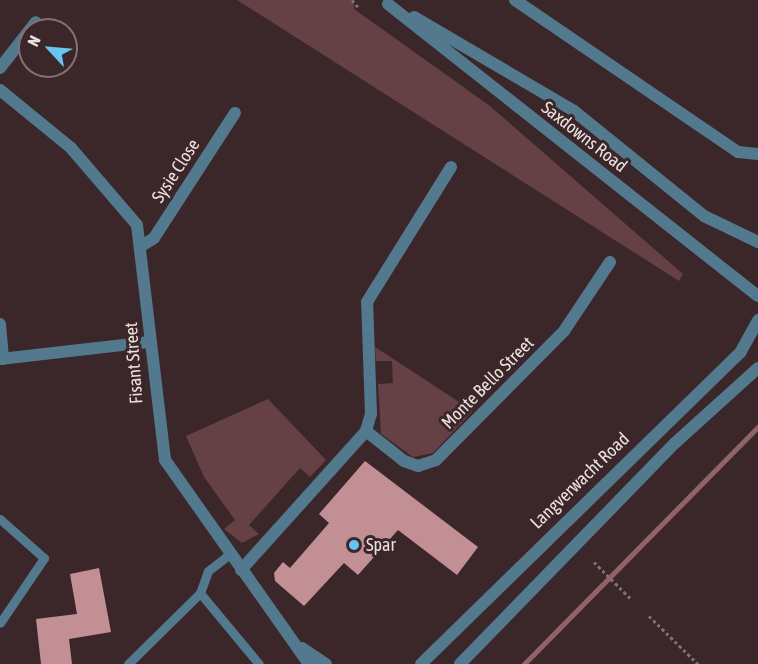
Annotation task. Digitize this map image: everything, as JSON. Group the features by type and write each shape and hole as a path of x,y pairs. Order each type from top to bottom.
{"street":[{"path":"515,0 738,152 758,154"},
{"name":"Saxdowns Road","path":"385,2 574,111 704,216 758,242"},
{"name":"Saxdowns Road","path":"385,2 758,296"},
{"path":"0,68 18,45"},
{"name":"Fisant Street","path":"0,90 81,158 132,215 143,245 150,342 165,460 241,570 301,648 309,664"},
{"name":"Sysie Close","path":"143,245 154,238 235,113"},
{"path":"241,570 366,431 371,414 367,302 451,167"},
{"name":"Monte Bello Street","path":"366,431 404,461 418,466 436,460 564,331 610,262"},
{"name":"Langverwacht Road","path":"421,664 734,358 758,320"},
{"path":"0,324 1,359 150,342"},
{"path":"460,664 659,458 758,369"},
{"name":"Fisant Street","path":"301,648 326,664"}],"lane":[{"path":"0,519 44,558 0,623"},
{"path":"128,664 200,593 208,571 230,554"},
{"path":"200,593 259,664"}],"path":[{"path":"352,0 357,7"},
{"path":"594,562 632,600"},
{"path":"649,616 698,664"}],"shaded area":[{"path":"237,0 354,0 354,9 490,106 683,274 679,281"},
{"path":"375,347 473,411 433,453 413,457 381,434 378,384 393,383 392,361 376,361"},
{"path":"268,399 326,460 310,477 300,468 249,525 259,534 242,543 224,529 235,520 204,477 186,436"}],"building":[{"path":"365,461 478,547 457,575 398,530 358,575 344,563 304,606 275,581 274,573 283,562 290,568 329,523 319,514"},
{"path":"99,568 111,632 69,639 72,664 41,664 36,619 77,614 70,574"}],"waterway":[{"path":"524,664 758,427"}],"place":[{"name":"Spar","path":"354,545"}]}
